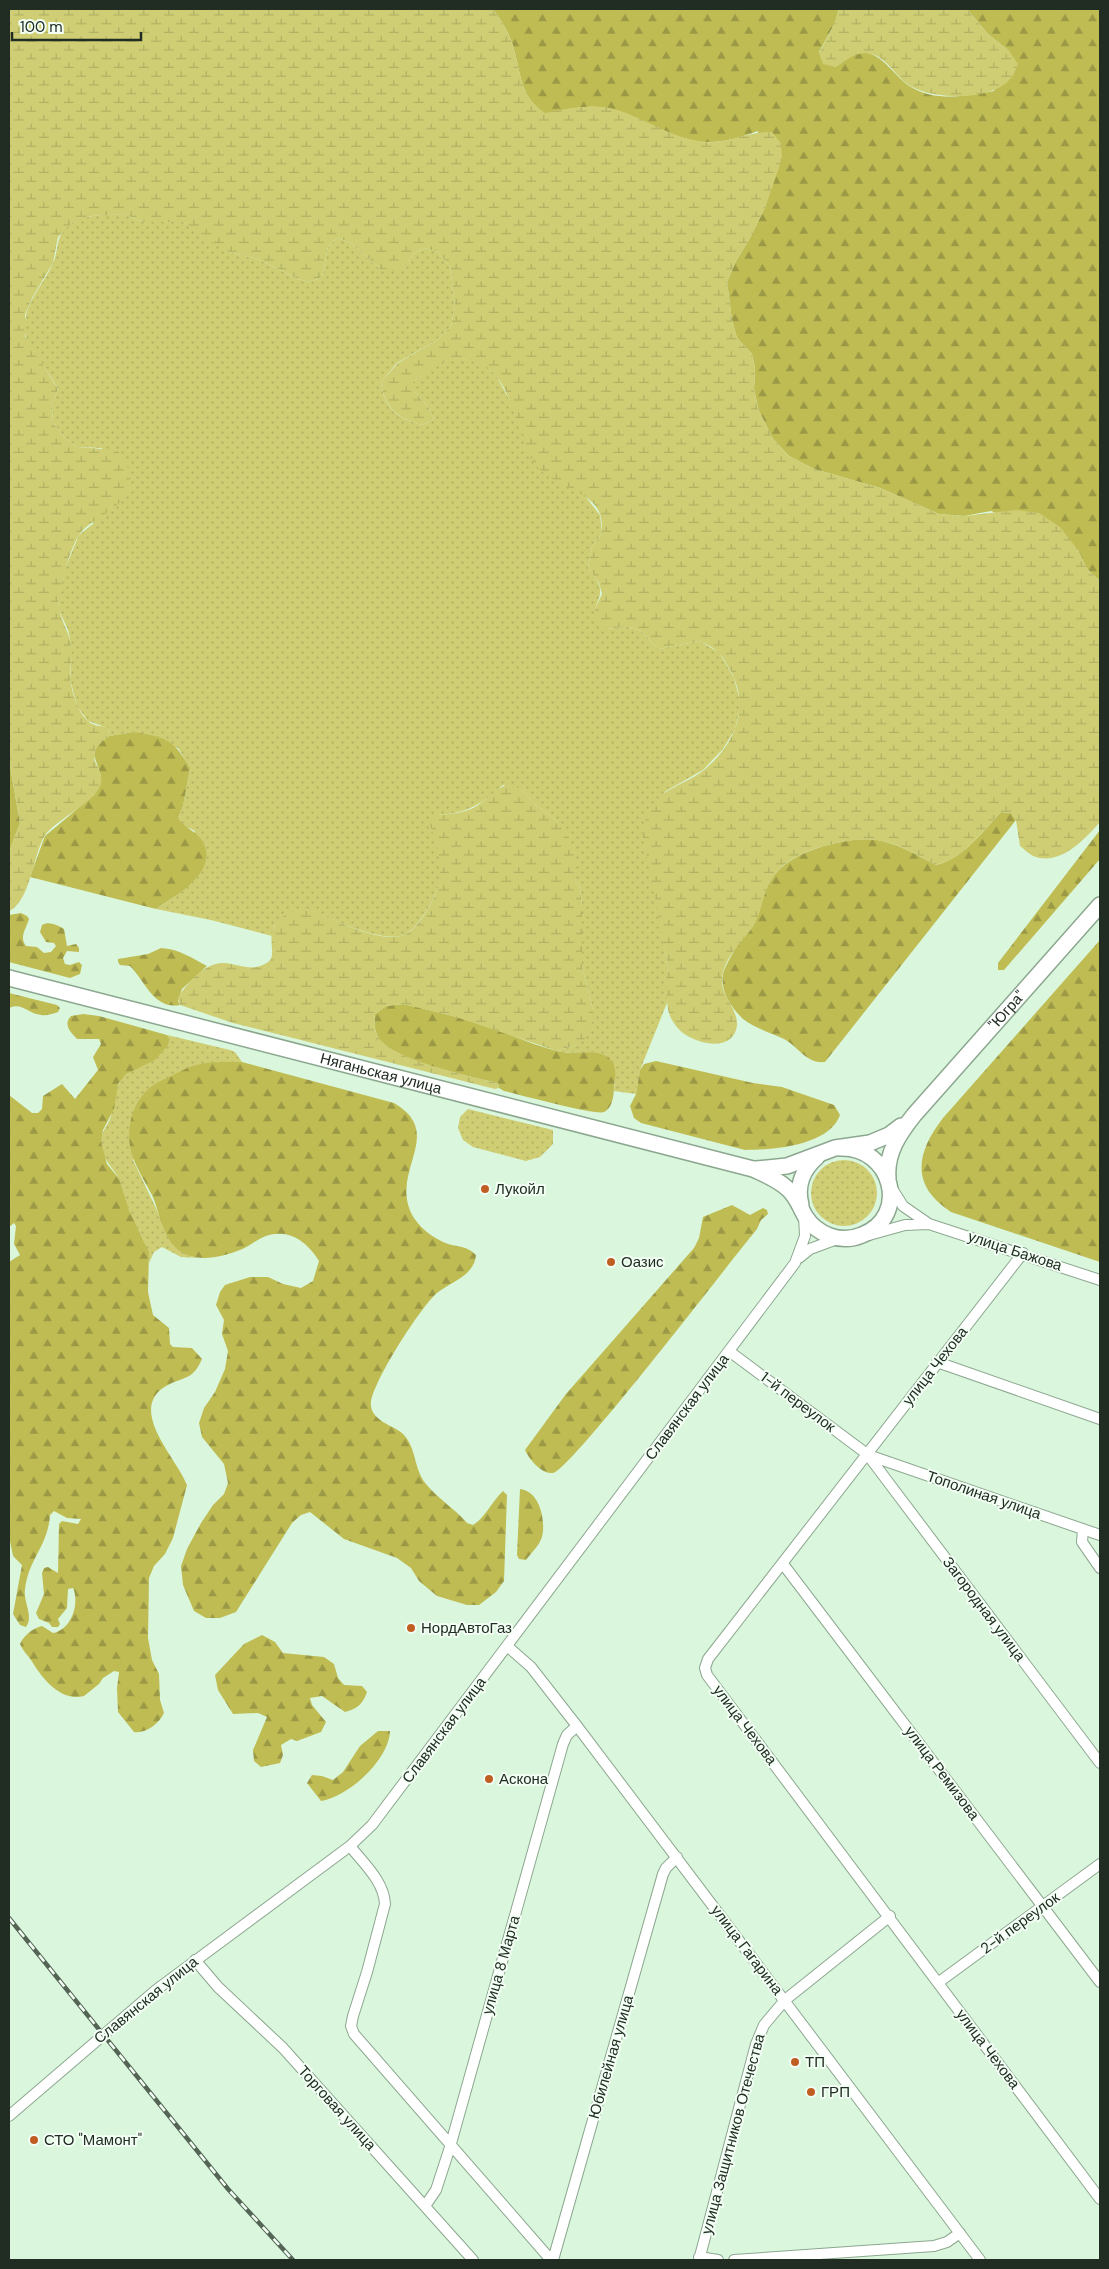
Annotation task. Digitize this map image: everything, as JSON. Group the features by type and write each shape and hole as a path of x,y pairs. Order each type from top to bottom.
{"highway":[{"name":"\"Югра\"","path":"914,1115 1100,905"},
{"name":"Няганьская улица","path":"9,978 753,1169"},
{"path":"753,1169 787,1166 840,1148 863,1145 879,1140 896,1130 914,1115"},
{"path":"753,1169 786,1187 797,1198 809,1222 829,1236 847,1238 870,1231 882,1219 889,1202 892,1149 900,1132 914,1115"},
{"path":"840,1148 856,1149 870,1155 881,1166 889,1182"},
{"path":"802,1210 799,1193 802,1178 809,1164 821,1154"}],"street":[{"path":"889,1182 904,1206 929,1224"},
{"path":"794,1262 805,1236 802,1210"},
{"path":"794,1262 810,1249 827,1242 905,1225 929,1224"},
{"name":"улица Бажова","path":"929,1224 1023,1253 1100,1280"},
{"name":"улица Чехова","path":"1023,1253 708,1660 705,1668 707,1675 890,1916 1100,2199"},
{"name":"Славянская улица","path":"9,2116 130,2011 195,1960 350,1846 382,1814 794,1262"},
{"name":"1-й переулок","path":"729,1351 867,1454"},
{"path":"937,1362 1100,1419"},
{"name":"Тополиная улица","path":"867,1454 1100,1535"},
{"name":"Загородная улица","path":"867,1454 1100,1763"},
{"path":"1083,1529 1082,1542 1100,1568"},
{"name":"улица Ремизова","path":"783,1564 1100,1982"},
{"name":"улица Гагарина","path":"507,1646 531,1666 980,2260"},
{"name":"улица 8 Марта","path":"425,2206 436,2190 450,2146 562,1744 567,1735 577,1726"},
{"path":"350,1846 378,1881 385,1895 385,1904 367,1972 352,2016 354,2034 450,2146 552,2260"},
{"name":"Юбилейная улица","path":"552,2260 663,1874 676,1857"},
{"name":"2-й переулок","path":"939,1982 1100,1864"},
{"name":"улица Защитников Отечества","path":"699,2259 756,2044 764,2025 785,2000 890,1916"},
{"name":"Торговая улица","path":"195,1960 218,1987 283,2048 474,2260"},
{"path":"734,2260 934,2246 947,2242 960,2233"},
{"path":"699,2259 718,2260"}],"green space":[{"path":"9,9 493,9 511,41 525,91 536,106 545,113 580,107 606,107 680,136 704,142 772,132 781,143 782,159 766,205 727,282 732,320 737,338 752,354 755,368 754,389 759,411 773,439 789,456 814,469 880,488 939,514 964,516 1016,510 1039,513 1060,527 1078,550 1087,569 1100,581 1100,822 1071,850 1053,858 1033,856 1020,846 1016,820 1011,813 1001,812 964,851 946,862 936,865 900,847 876,840 851,841 822,846 796,857 776,873 768,885 754,925 725,965 722,981 723,987 734,1011 737,1024 732,1037 727,1041 714,1044 699,1041 681,1032 668,1010 667,964 643,838 643,827 649,811 660,797 704,770 724,749 731,737 739,711 736,684 720,654 699,641 659,649 636,629 627,627 608,629 596,620 595,609 602,594 599,583 588,567 592,547 602,533 600,514 588,498 550,478 535,464 528,451 504,388 495,375 484,365 469,360 453,359 434,366 415,381 415,392 428,407 434,419 422,425 399,415 389,405 385,399 381,382 398,363 437,340 451,326 455,306 450,267 438,252 424,248 413,254 406,265 396,271 380,269 350,242 337,238 328,247 322,277 310,282 298,279 258,259 229,252 183,222 144,222 124,214 91,216 72,223 58,237 53,263 32,298 25,315 25,336 58,389 52,405 53,423 64,437 77,447 117,450 126,463 130,474 129,489 124,497 79,535 65,570 59,601 60,613 72,648 70,678 80,712 89,722 108,727 109,736 95,751 94,757 101,779 96,793 44,837 22,898 9,911 9,852 20,823 9,760"},
{"path":"493,9 839,9 835,23 819,52 835,67 855,54 866,53 880,59 905,83 921,92 931,95 952,96 994,91 1009,51 988,34 967,9 1100,9 1100,581 1087,569 1078,550 991,511 964,516 939,514 880,488 814,469 789,456 773,439 759,411 754,389 755,368 752,354 737,338 732,320 727,282 766,205 758,131 725,141 705,142 670,133 606,108 580,108 545,114 536,106 525,91 511,41"},
{"path":"839,9 967,9 988,34 1009,51 1018,64 1012,77 1003,86 978,94 949,96 922,91 912,87 902,80 884,61 869,53 858,54 835,67 823,64 819,53 835,23"},
{"path":"124,214 144,222 183,222 229,252 258,259 298,279 310,282 322,277 328,247 337,238 350,242 380,269 406,265 413,254 424,248 438,252 450,267 455,306 451,326 437,340 397,363 381,382 385,399 389,406 399,415 422,425 434,419 428,407 415,392 415,381 434,364 454,358 481,361 496,375 509,399 600,515 602,533 592,547 588,567 600,587 600,596 595,609 608,629 627,627 636,629 659,649 699,641 719,652 734,678 741,705 735,729 723,749 703,770 666,791 651,808 649,864 662,927 669,980 667,1003 640,1070 636,1094 614,1091 612,1063 607,1057 600,1054 557,1051 576,1045 593,1010 582,966 582,905 580,888 575,879 575,853 558,822 536,805 523,791 503,785 488,798 473,807 438,815 434,832 442,862 440,882 425,913 414,927 404,935 395,937 369,933 306,909 274,926 272,936 211,920 156,909 174,897 195,831 181,824 178,818 183,806 190,768 178,748 134,732 109,736 108,728 88,721 77,706 70,679 72,648 68,630 59,610 59,594 64,571 79,535 93,524 102,448 77,447 64,437 53,423 52,405 58,389 30,345 25,333 27,313 34,296 53,263 62,232 72,223 84,218"},
{"path":"134,732 168,741 179,751 190,768 183,806 178,818 203,842 206,853 205,863 200,873 184,890 156,909 30,877 45,836 94,795 101,776 94,755 97,745 109,736"},
{"path":"9,760 20,823 9,852"},
{"path":"511,784 523,791 536,805 558,822 567,834 575,853 575,879 580,888 582,905 582,966 593,1010 593,1021 584,1040 576,1045 557,1051 453,1016 403,1004 386,1006 375,1014 376,1032 386,1045 415,1060 470,1077 498,1083 499,1088 495,1089 233,1023 180,1005 178,998 186,986 197,974 210,966 224,963 257,967 268,962 272,953 274,927 287,914 294,911 309,910 367,933 387,937 396,937 408,933 424,915 439,885 439,856 430,824 437,815 451,814 473,808 496,791"},
{"path":"1001,812 1011,813 1016,820 825,1062 818,1062 808,1058 784,1039 747,1022 733,1008 723,987 723,973 735,948 755,922 772,878 785,865 809,851 823,846 865,839 893,844 936,865 946,862 963,851"},
{"path":"1100,830 1100,859 1004,970 998,970 998,963"},
{"path":"21,913 29,919 24,933 24,943 26,946 37,947 44,953 51,952 56,946 54,943 46,942 40,932 42,925 50,923 64,929 67,946 76,944 79,948 79,952 67,951 63,958 65,964 70,965 79,962 82,965 80,974 70,978 9,962 9,915"},
{"path":"1100,940 1100,1262 951,1212 938,1202 929,1191 923,1180 921,1168 927,1144 943,1118"},
{"path":"161,948 180,952 207,966 182,989 178,1001 180,1005 163,1003 157,999 130,966 120,965 118,962 118,959 148,954"},
{"path":"9,993 57,1005 60,1008 58,1012 43,1015 18,1006 9,1008"},
{"path":"403,1004 472,1021 554,1050 569,1053 592,1052 603,1054 611,1060 615,1070 614,1092 611,1104 604,1112 598,1112 557,1104 504,1091 499,1088 498,1083 433,1066 398,1053 378,1037 374,1023 375,1014 386,1006"},
{"path":"83,1014 99,1016 167,1035 170,1039 167,1047 155,1060 126,1074 118,1084 114,1109 103,1130 101,1142 107,1164 120,1180 129,1210 149,1252 148,1292 153,1315 169,1328 170,1344 173,1347 192,1348 202,1359 192,1374 170,1384 157,1394 151,1405 152,1419 157,1433 187,1485 173,1538 165,1554 154,1566 149,1578 148,1638 152,1660 159,1674 160,1700 164,1713 159,1721 151,1727 138,1732 134,1732 118,1712 117,1688 119,1672 114,1671 103,1678 99,1684 84,1696 75,1697 67,1695 46,1681 20,1644 32,1630 42,1626 53,1633 65,1627 69,1622 75,1601 73,1588 68,1589 67,1608 58,1619 60,1624 58,1627 52,1627 49,1623 39,1619 36,1613 44,1594 42,1573 44,1568 48,1567 58,1573 59,1524 62,1521 78,1524 81,1519 67,1518 54,1511 50,1515 46,1535 27,1578 25,1594 29,1618 26,1627 20,1625 13,1614 22,1565 13,1556 9,1536 9,1262 20,1255 14,1244 16,1226 14,1223 9,1227 9,1095 32,1113 38,1113 42,1109 43,1096 62,1084 75,1099 98,1070 93,1057 101,1044 99,1039 77,1039 70,1031 68,1022 71,1016"},
{"path":"167,1035 230,1050 235,1052 242,1062 191,1067 178,1074 133,1160 174,1246 190,1256 200,1258 181,1257 162,1247 154,1252 149,1263 145,1243 129,1210 120,1181 105,1158 101,1147 101,1140 110,1119 118,1085 122,1078 159,1055 170,1039"},
{"path":"656,1061 753,1083 782,1087 834,1105 840,1115 834,1125 824,1134 812,1140 784,1147 756,1150 745,1150 641,1123 634,1118 630,1106 636,1094 640,1070 644,1064"},
{"path":"242,1062 394,1103 409,1115 416,1128 417,1141 407,1185 407,1201 414,1218 434,1237 448,1244 466,1248 476,1255 467,1273 437,1293 420,1313 397,1347 378,1382 372,1396 371,1406 372,1411 379,1419 402,1433 407,1439 426,1484 467,1523 473,1525 478,1522 503,1491 507,1495 504,1581 496,1592 479,1605 467,1605 437,1596 419,1581 411,1568 397,1558 344,1539 310,1512 301,1515 292,1523 236,1612 220,1618 206,1618 194,1611 183,1585 181,1566 187,1549 201,1523 213,1505 224,1494 228,1483 224,1464 202,1437 199,1423 204,1408 215,1392 225,1369 228,1351 222,1334 224,1320 216,1305 220,1292 225,1285 250,1277 268,1277 283,1284 301,1288 313,1281 319,1261 304,1243 283,1234 266,1236 243,1249 215,1257 198,1258 182,1252 171,1242 164,1229 152,1195 135,1162 129,1135 137,1103 146,1091 158,1082 198,1064"},
{"path":"468,1109 553,1130 553,1144 540,1157 526,1161 473,1147 463,1140 458,1128 460,1117"},
{"path":"837,1160 851,1160 863,1165 872,1174 877,1186 875,1206 868,1217 851,1226 837,1226 825,1221 816,1212 811,1200 811,1186 816,1174 825,1165"},
{"path":"732,1205 750,1215 763,1208 767,1210 768,1214 761,1220 757,1229 652,1362 589,1438 566,1463 553,1473 540,1469 529,1458 525,1450 566,1394 694,1248 699,1238 703,1217"},
{"path":"520,1489 527,1491 537,1501 543,1523 541,1540 526,1560 519,1559 517,1555"},
{"path":"262,1635 275,1642 283,1653 324,1657 334,1664 338,1678 344,1685 362,1686 367,1692 364,1700 359,1705 345,1712 322,1696 310,1698 312,1705 326,1722 321,1732 297,1741 291,1739 281,1745 283,1755 280,1763 261,1767 254,1761 253,1750 267,1717 258,1713 233,1714 218,1690 215,1675 244,1644"},
{"path":"378,1731 390,1731 383,1754 375,1765 354,1785 332,1798 321,1801 307,1783 312,1775 333,1780 343,1772 360,1746"}],"railway":[{"path":"9,1918 228,2189 293,2260"}],"place":[{"name":"Лукойл","path":"485,1189"},
{"name":"Оазис","path":"611,1262"},
{"name":"НордАвтоГаз","path":"411,1628"},
{"name":"Аскона","path":"489,1779"},
{"name":"ТП","path":"795,2062"},
{"name":"ГРП","path":"811,2092"},
{"name":"СТО \"Мамонт\"","path":"34,2140"}]}
